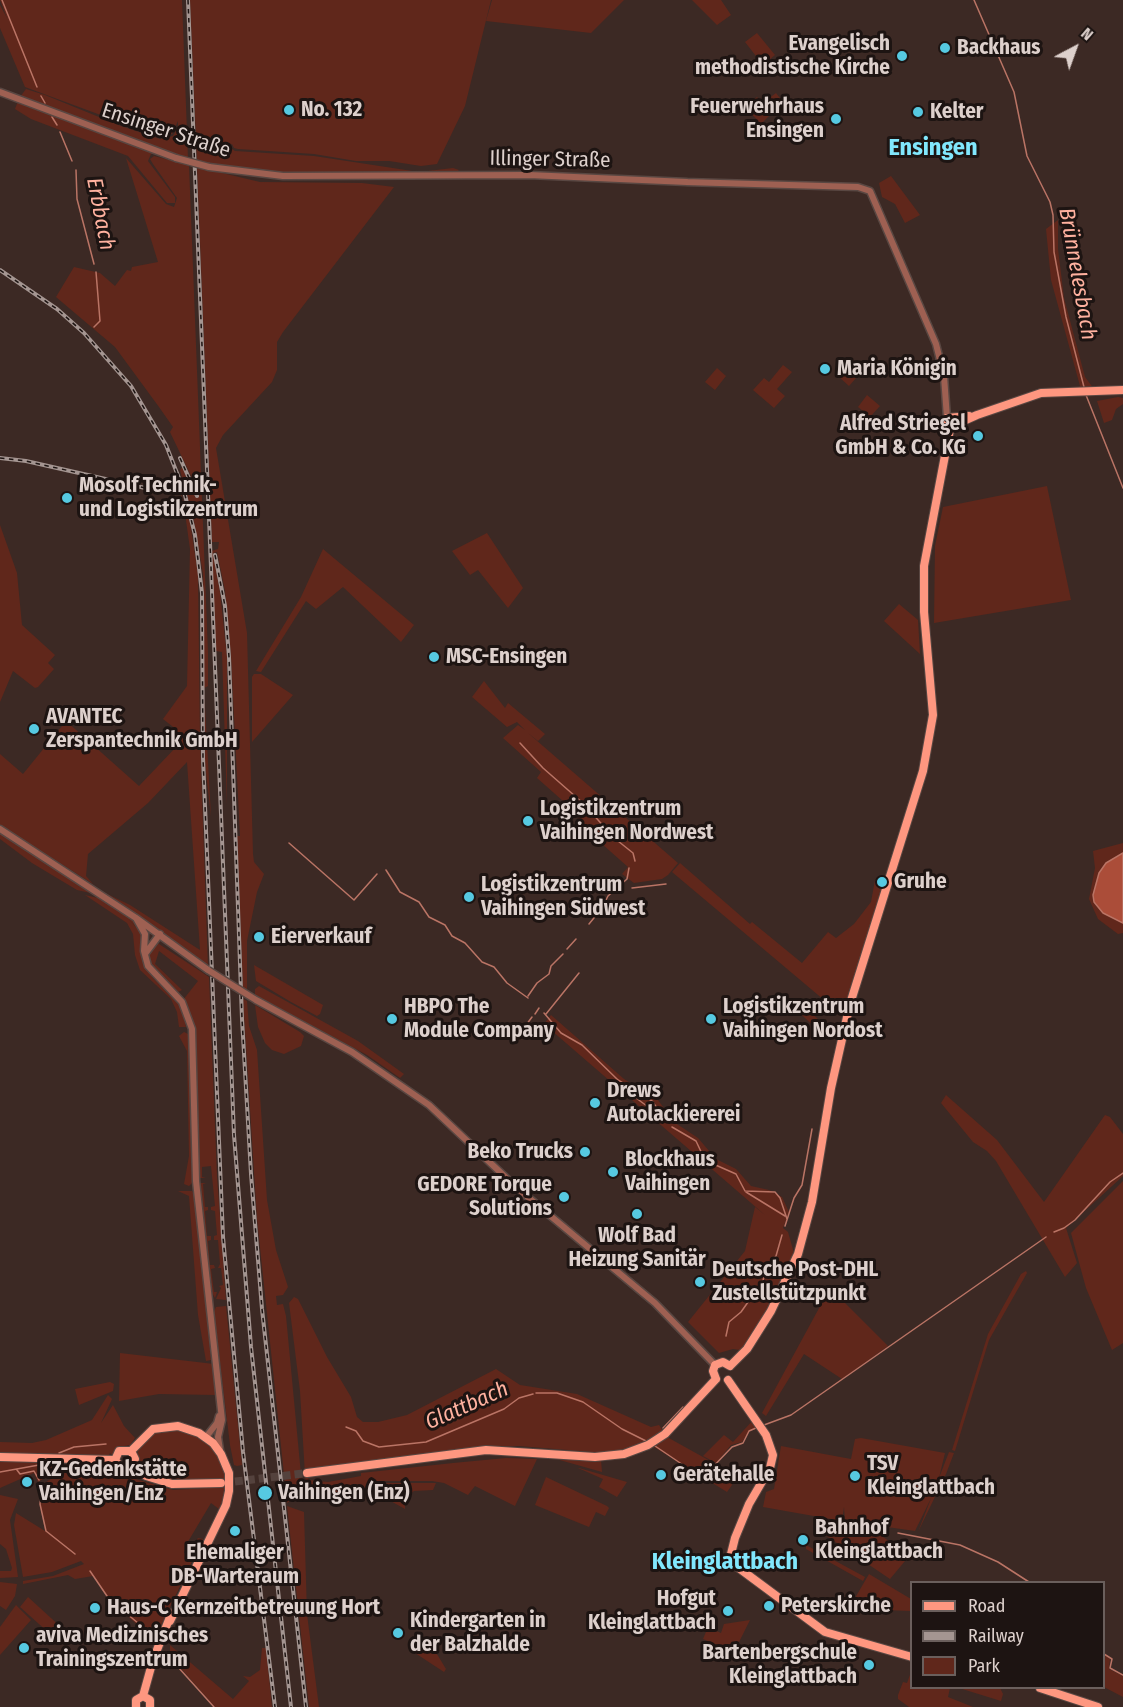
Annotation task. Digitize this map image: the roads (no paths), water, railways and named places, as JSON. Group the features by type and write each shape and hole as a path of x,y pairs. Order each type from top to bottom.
{"main road":[{"path":"730,1366 747,1349 771,1311 798,1254 812,1202 844,1027 913,805 930,742 933,715 924,612 924,566 946,458 949,421 975,415 1041,393 1123,390"},
{"path":"716,1379 713,1371 716,1365 723,1362 730,1366 732,1373 728,1380"},
{"path":"716,1379 728,1380 761,1426 772,1447 772,1461 746,1512 730,1557 737,1568 759,1581 825,1632 910,1656"},
{"path":"308,1473 486,1450 609,1456 650,1443 672,1428 716,1379"},
{"path":"131,1451 143,1435 162,1426 186,1428 207,1438 221,1454 230,1479 227,1501 153,1660 143,1696 136,1700 136,1707"},
{"path":"115,1460 119,1451 131,1451"},
{"path":"131,1451 135,1459 131,1466"},
{"path":"0,1457 115,1460 122,1468 131,1466 146,1476 172,1484 221,1483"},
{"path":"1043,1689 1098,1707"},
{"path":"143,1696 150,1701 150,1707"}],"street":[{"name":"Ensinger Straße","path":"0,92 176,158 209,167 283,176 435,176"},
{"name":"Illinger Straße","path":"435,176 529,175 858,187 871,193 890,242 921,305 934,339 945,386 949,421"},
{"path":"0,829 136,918 208,970 256,1000 361,1057 429,1104 525,1195 667,1314 716,1365"},
{"path":"136,918 144,931 145,954 152,972 182,1002 192,1029 197,1188 222,1426 218,1432 207,1438"},
{"path":"146,941 158,933"},
{"path":"145,954 158,933"},
{"path":"207,1438 217,1423 220,1410"},
{"path":"218,1432 221,1454"}],"waterway":[{"name":"Erbbach","path":"2,0 37,87"},
{"name":"Brünnelesbach","path":"974,0 1014,92 1027,156 1050,202 1053,215 1054,252 1066,317 1084,387"},
{"name":"Erbbach","path":"41,96 45,103"},
{"name":"Erbbach","path":"52,117 57,125"},
{"name":"Erbbach","path":"60,132 72,161"},
{"name":"Erbbach","path":"76,170 77,199 94,264"},
{"name":"Erbbach","path":"94,327 100,321 96,272"},
{"name":"Brünnelesbach","path":"1086,395 1123,488"},
{"path":"520,743 543,768 584,804 613,837 633,853 635,861"},
{"path":"289,843 354,900 377,874"},
{"path":"602,908 608,896 627,879 629,868"},
{"path":"386,870 400,892 419,902 429,917 445,925 452,936 465,943 482,962 494,967 507,983 528,998"},
{"path":"632,888 666,884"},
{"path":"589,924 598,913"},
{"path":"567,949 576,939"},
{"path":"528,996 537,983 549,974 551,966 563,954"},
{"path":"546,1014 579,973"},
{"path":"535,1014 539,1008"},
{"path":"544,1013 561,1033 582,1045 618,1080 652,1101 667,1122"},
{"path":"521,1032 532,1017"},
{"path":"621,1083 628,1092 663,1118"},
{"path":"672,1127 696,1141 704,1158 736,1174 745,1191 775,1192 780,1198 787,1219"},
{"path":"785,1226 794,1198 802,1185 812,1129"},
{"name":"Brünnelesbach","path":"1054,1232 1075,1220 1110,1182 1123,1173"},
{"path":"746,1192 785,1216"},
{"path":"726,1336 729,1322 741,1312 763,1281 765,1271 776,1256 782,1235"},
{"path":"764,1425 791,1415 1046,1237"},
{"name":"Glattbach","path":"536,1393 557,1393 583,1402 622,1429 648,1442"},
{"name":"Glattbach","path":"346,1427 356,1431 363,1441 379,1447 426,1442 504,1409 519,1398 533,1394"},
{"path":"663,1428 683,1407"},
{"path":"655,1446 695,1473 706,1474 732,1447 743,1443 749,1431 756,1428"},
{"name":"Glattbach","path":"59,1453 74,1447 106,1444"},
{"name":"Glattbach","path":"0,1472 50,1463"},
{"path":"17,1470 20,1474 34,1471 39,1480"},
{"path":"42,1486 40,1504 46,1531 75,1554"},
{"path":"898,1533 960,1545 998,1562 1027,1581"},
{"path":"90,1571 109,1599 144,1628"},
{"path":"1105,1655 1112,1659 1110,1668 1123,1675"},
{"path":"169,1657 214,1707"}],"tunnel":[{"path":"223,1483 307,1473"}],"railway":[{"path":"188,0 234,1135 251,1347 291,1707"},
{"path":"0,270 57,309 84,333 131,386 166,445 184,491 195,535 202,593 203,758 223,1237 243,1452 275,1707"},
{"path":"0,458 26,461 154,490"},
{"path":"180,458 197,496"},
{"path":"215,555 225,606 229,657 242,1019 251,1174 262,1309 306,1707"}],"place":[{"name":"Backhaus","path":"945,48"},
{"name":"Evangelisch methodistische Kirche","path":"902,56"},
{"name":"No. 132","path":"289,110"},
{"name":"Kelter","path":"918,112"},
{"name":"Feuerwehrhaus Ensingen","path":"836,119"},
{"name":"Maria Königin","path":"825,369"},
{"name":"Alfred Striegel GmbH & Co. KG","path":"978,436"},
{"name":"Mosolf Technik- und Logistikzentrum","path":"67,498"},
{"name":"MSC-Ensingen","path":"434,657"},
{"name":"AVANTEC Zerspantechnik GmbH","path":"34,729"},
{"name":"Logistikzentrum Vaihingen Nordwest","path":"528,821"},
{"name":"Gruhe","path":"882,882"},
{"name":"Logistikzentrum Vaihingen Südwest","path":"469,897"},
{"name":"Eierverkauf","path":"259,937"},
{"name":"HBPO The Module Company","path":"392,1019"},
{"name":"Logistikzentrum Vaihingen Nordost","path":"711,1019"},
{"name":"Drews Autolackiererei","path":"595,1103"},
{"name":"Beko Trucks","path":"585,1152"},
{"name":"Blockhaus Vaihingen","path":"613,1172"},
{"name":"GEDORE Torque Solutions","path":"564,1197"},
{"name":"Wolf Bad Heizung Sanitär","path":"637,1214"},
{"name":"Deutsche Post-DHL Zustellstützpunkt","path":"700,1282"},
{"name":"Gerätehalle","path":"661,1475"},
{"name":"TSV Kleinglattbach","path":"855,1476"},
{"name":"KZ-Gedenkstätte Vaihingen/Enz","path":"27,1482"},
{"name":"Vaihingen (Enz)","path":"265,1493"},
{"name":"Ehemaliger DB-Warteraum","path":"235,1531"},
{"name":"Bahnhof Kleinglattbach","path":"803,1540"},
{"name":"Peterskirche","path":"769,1606"},
{"name":"Haus-C Kernzeitbetreuung Hort","path":"95,1608"},
{"name":"Hofgut Kleinglattbach","path":"728,1611"},
{"name":"Kindergarten in der Balzhalde","path":"398,1633"},
{"name":"aviva Medizinisches Trainingszentrum","path":"24,1648"},
{"name":"Bartenbergschule Kleinglattbach","path":"869,1665"}],"district":[{"name":"Ensingen","path":"933,148"},
{"name":"Kleinglattbach","path":"725,1562"}]}
